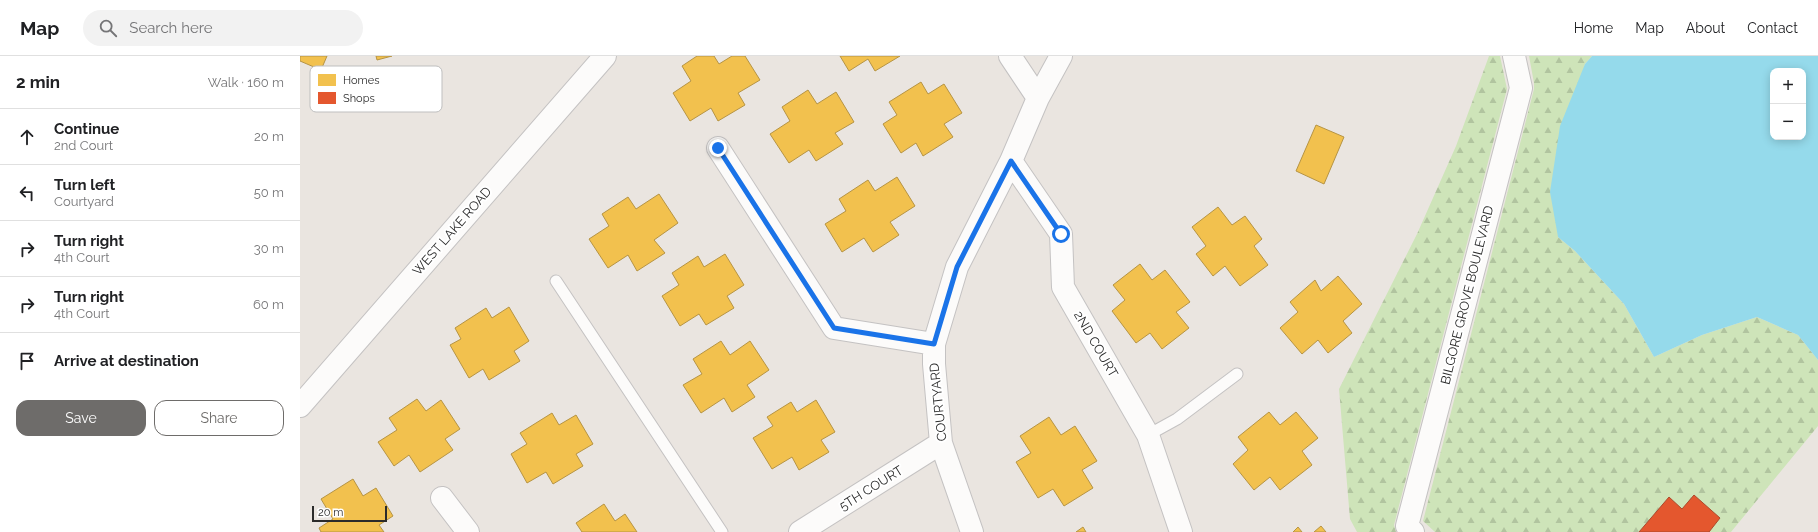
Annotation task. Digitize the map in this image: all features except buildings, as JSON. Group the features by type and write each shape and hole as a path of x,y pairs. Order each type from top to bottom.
{"street":[{"name":"WEST LAKE ROAD","path":"300,406 605,56"},
{"path":"1010,56 1038,98"},
{"name":"COURTYARD","path":"972,532 941,443 934,364 934,344 957,267 1011,161 1038,98 1061,56"},
{"name":"BILGORE GROVE BOULEVARD","path":"1414,532 1407,526 1520,88 1514,56"},
{"path":"718,148 834,328 934,344"},
{"name":"2ND COURT","path":"1011,161 1061,234 1063,287 1148,434 1181,532"},
{"name":"5TH COURT","path":"800,532 941,443"},
{"path":"442,498 468,532"}],"lane":[{"path":"556,281 722,532"},
{"path":"1148,434 1177,418 1237,374"}],"green space":[{"path":"1489,56 1500,56 1507,89 1394,525 1396,532 1357,532 1350,519 1339,389 1417,234 1456,146"},
{"path":"1529,56 1592,56 1585,64 1558,237 1575,251 1624,304 1654,357 1702,335 1757,317 1798,335 1818,360 1818,426 1731,532 1435,532 1423,521 1534,89"}],"water":[{"path":"1592,56 1818,56 1818,360 1798,335 1757,317 1702,335 1654,357 1624,304 1575,251 1558,237 1550,192 1560,126 1585,64"}],"route":[{"path":"718,148 834,328 934,344 957,267 1011,161 1061,234"}]}
